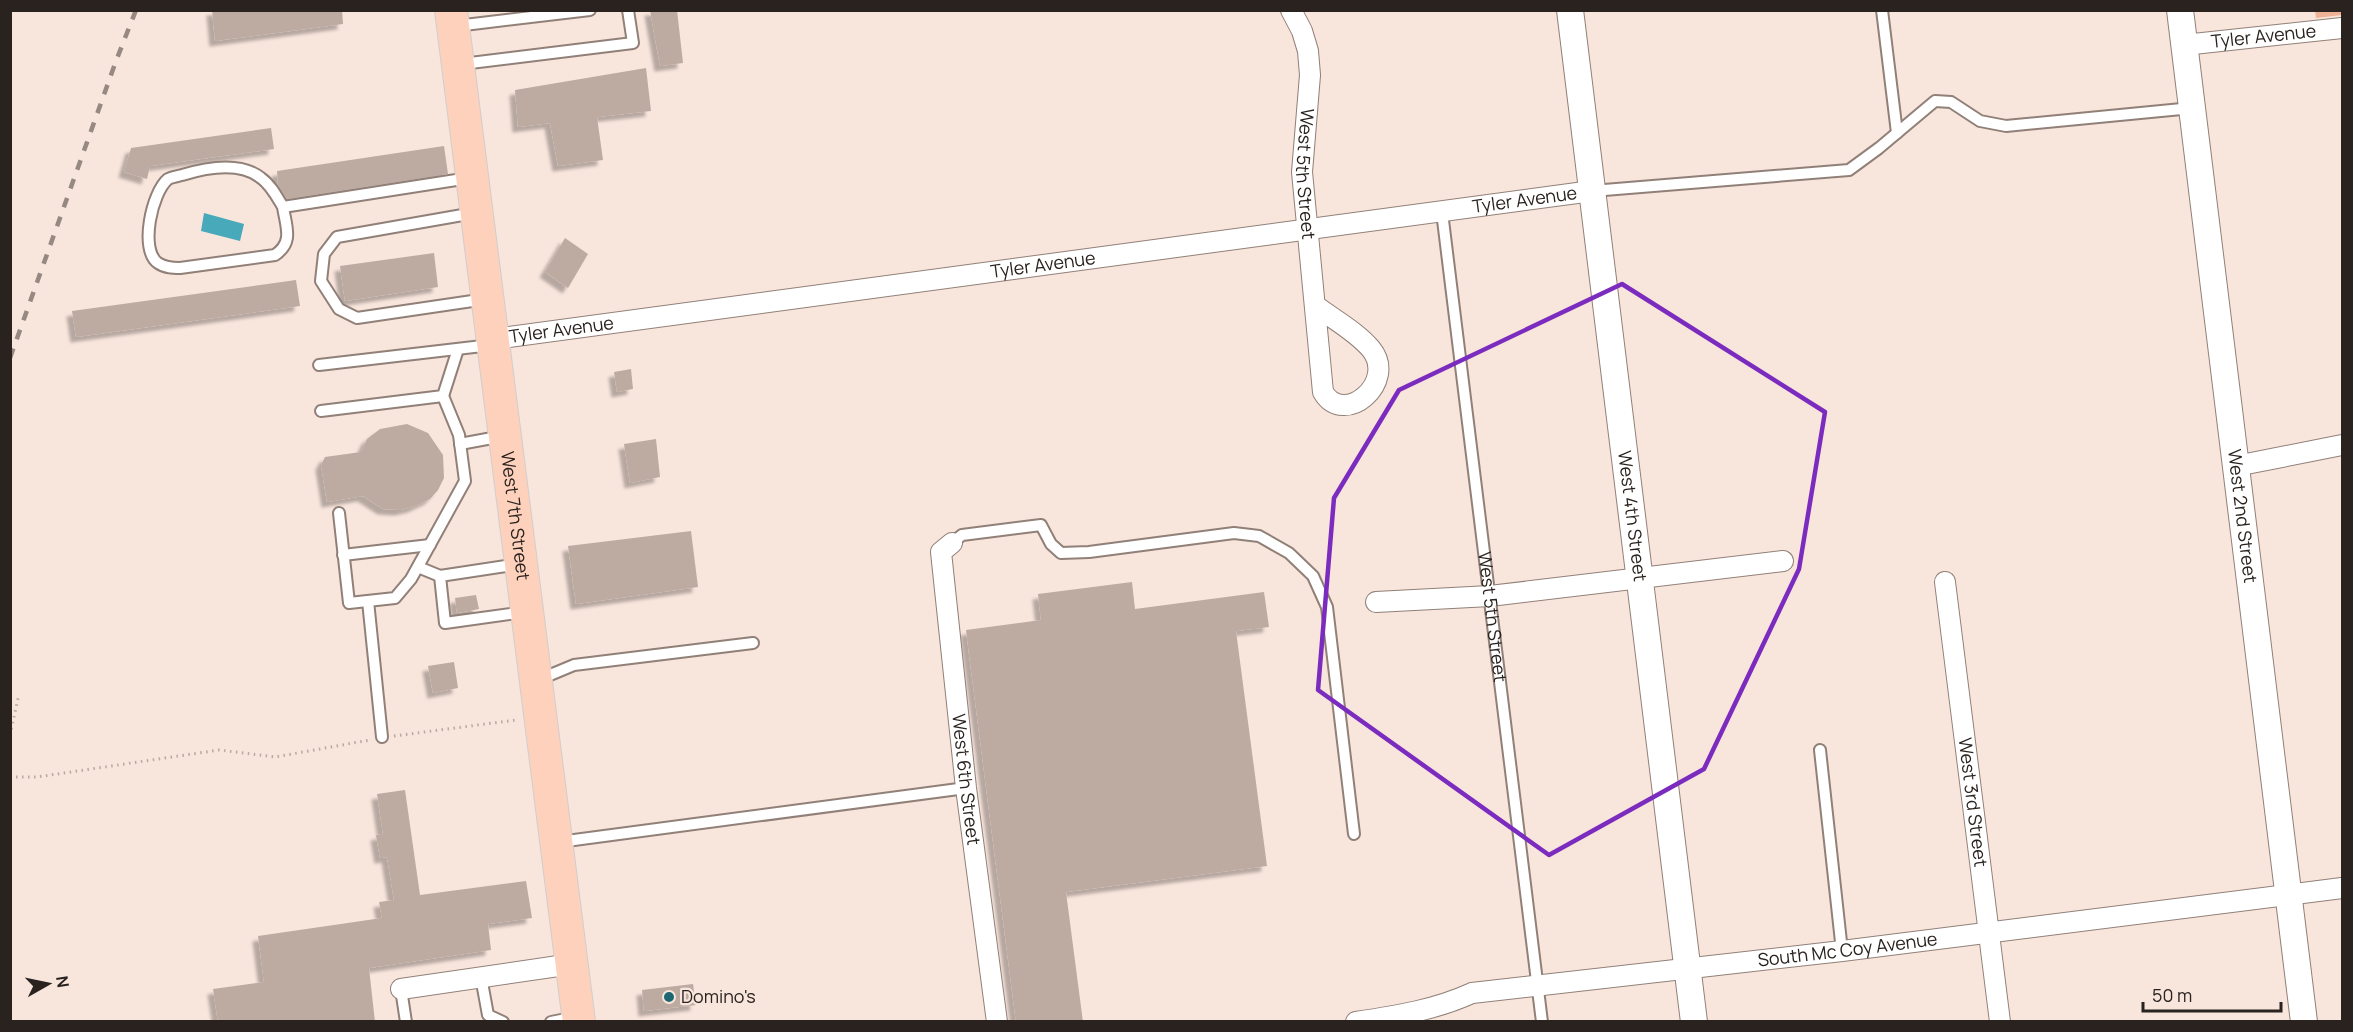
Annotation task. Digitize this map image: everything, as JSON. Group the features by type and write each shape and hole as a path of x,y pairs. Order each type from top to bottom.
{"main road":[{"name":"West 7th Street","path":"452,18 572,964 570,1020"}],"street":[{"name":"West 5th Street","path":"1291,10 1305,41 1310,75 1302,172 1323,392 1328,401 1335,404 1348,404 1363,399 1377,379 1377,363 1371,350 1316,306"},
{"name":"West 4th Street","path":"1570,10 1694,1022"},
{"name":"West 2nd Street","path":"2180,10 2304,1022"},
{"name":"Tyler Avenue","path":"2184,45 2343,28"},
{"name":"Tyler Avenue","path":"494,342 1308,228 1592,191"},
{"path":"2236,466 2343,445"},
{"name":"West 6th Street","path":"952,543 941,552 966,788 997,1022"},
{"path":"1376,602 1490,596 1783,561"},
{"name":"West 3rd Street","path":"1945,582 2000,1022"},
{"name":"South Mc Coy Avenue","path":"1356,1022 1381,1020 1426,1010 1472,993 1537,984 1842,951 2343,888"},
{"path":"402,988 572,964"}],"lane":[{"path":"452,18 590,10"},
{"path":"458,64 633,43 627,10"},
{"path":"1882,10 1896,133"},
{"path":"1592,191 1849,170 1935,101 1951,102 1980,121 2006,126 2192,108"},
{"path":"208,168 239,169 260,176 283,207 287,239 284,249 275,255 180,268 167,267 156,262 149,250 156,196 169,179 208,168"},
{"path":"283,207 473,178"},
{"name":"West 5th Street","path":"1442,212 1542,1022"},
{"path":"477,213 337,237 324,254 321,281 339,309 357,318 488,298"},
{"path":"319,365 458,349 494,342"},
{"path":"339,513 349,603 395,598 411,579 465,481 460,444 443,396 458,349"},
{"path":"321,411 443,396"},
{"path":"460,444 506,435"},
{"path":"952,543 962,535 1041,525 1051,544 1061,553 1089,552 1234,533 1259,536 1289,554 1313,576 1327,607 1354,834"},
{"path":"343,555 430,545"},
{"path":"418,567 440,576 522,563"},
{"path":"440,576 445,622 528,611"},
{"path":"368,601 382,737"},
{"path":"537,681 574,665 753,643"},
{"path":"1820,750 1842,951"},
{"path":"557,843 966,788"},
{"path":"481,977 488,1015 503,1022"},
{"path":"402,988 406,1022"}],"path":[{"path":"10,735 19,694"},
{"path":"10,777 37,777 219,750 275,757 382,737 541,717"}],"highlighted area":[{"path":"1622,284 1825,412 1799,569 1704,769 1549,855 1318,690 1334,498 1399,390"}],"shaded area":[{"path":"2315,11 2342,11 2342,15 2316,18"}],"water":[{"path":"204,213 244,224 240,241 201,231"}],"building":[{"path":"212,10 342,10 343,24 215,41"},
{"path":"650,10 677,10 683,63 660,66"},
{"path":"646,68 651,111 597,117 603,160 558,166 550,123 518,127 515,90"},
{"path":"271,128 274,149 150,166 147,179 124,172 131,148"},
{"path":"444,146 448,174 287,199 278,185 277,171"},
{"path":"565,238 588,254 568,288 545,272"},
{"path":"434,253 438,287 345,301 340,266"},
{"path":"296,280 300,306 76,337 72,311"},
{"path":"631,369 633,389 617,392 614,372"},
{"path":"407,424 428,433 443,455 444,478 430,499 400,510 383,509 363,496 327,502 321,465 325,457 361,452 367,439 380,429"},
{"path":"656,439 660,477 630,483 624,444"},
{"path":"691,531 698,587 576,604 568,546"},
{"path":"1132,582 1135,609 1264,592 1269,627 1236,631 1267,866 1066,892 1083,1022 1016,1022 966,630 1041,620 1038,594"},
{"path":"476,595 479,609 457,613 455,598"},
{"path":"454,662 458,688 433,693 428,666"},
{"path":"405,790 420,895 526,881 532,918 488,924 491,950 369,968 375,1022 218,1022 213,989 264,982 258,936 382,918 379,902 394,900 387,857 380,858 376,835 383,834 377,794"},
{"name":"Domino's","path":"693,984 696,1005 644,1011 642,990"}],"railway":[{"path":"10,358 136,10"}],"place":[{"name":"Domino's","path":"669,997"}]}
